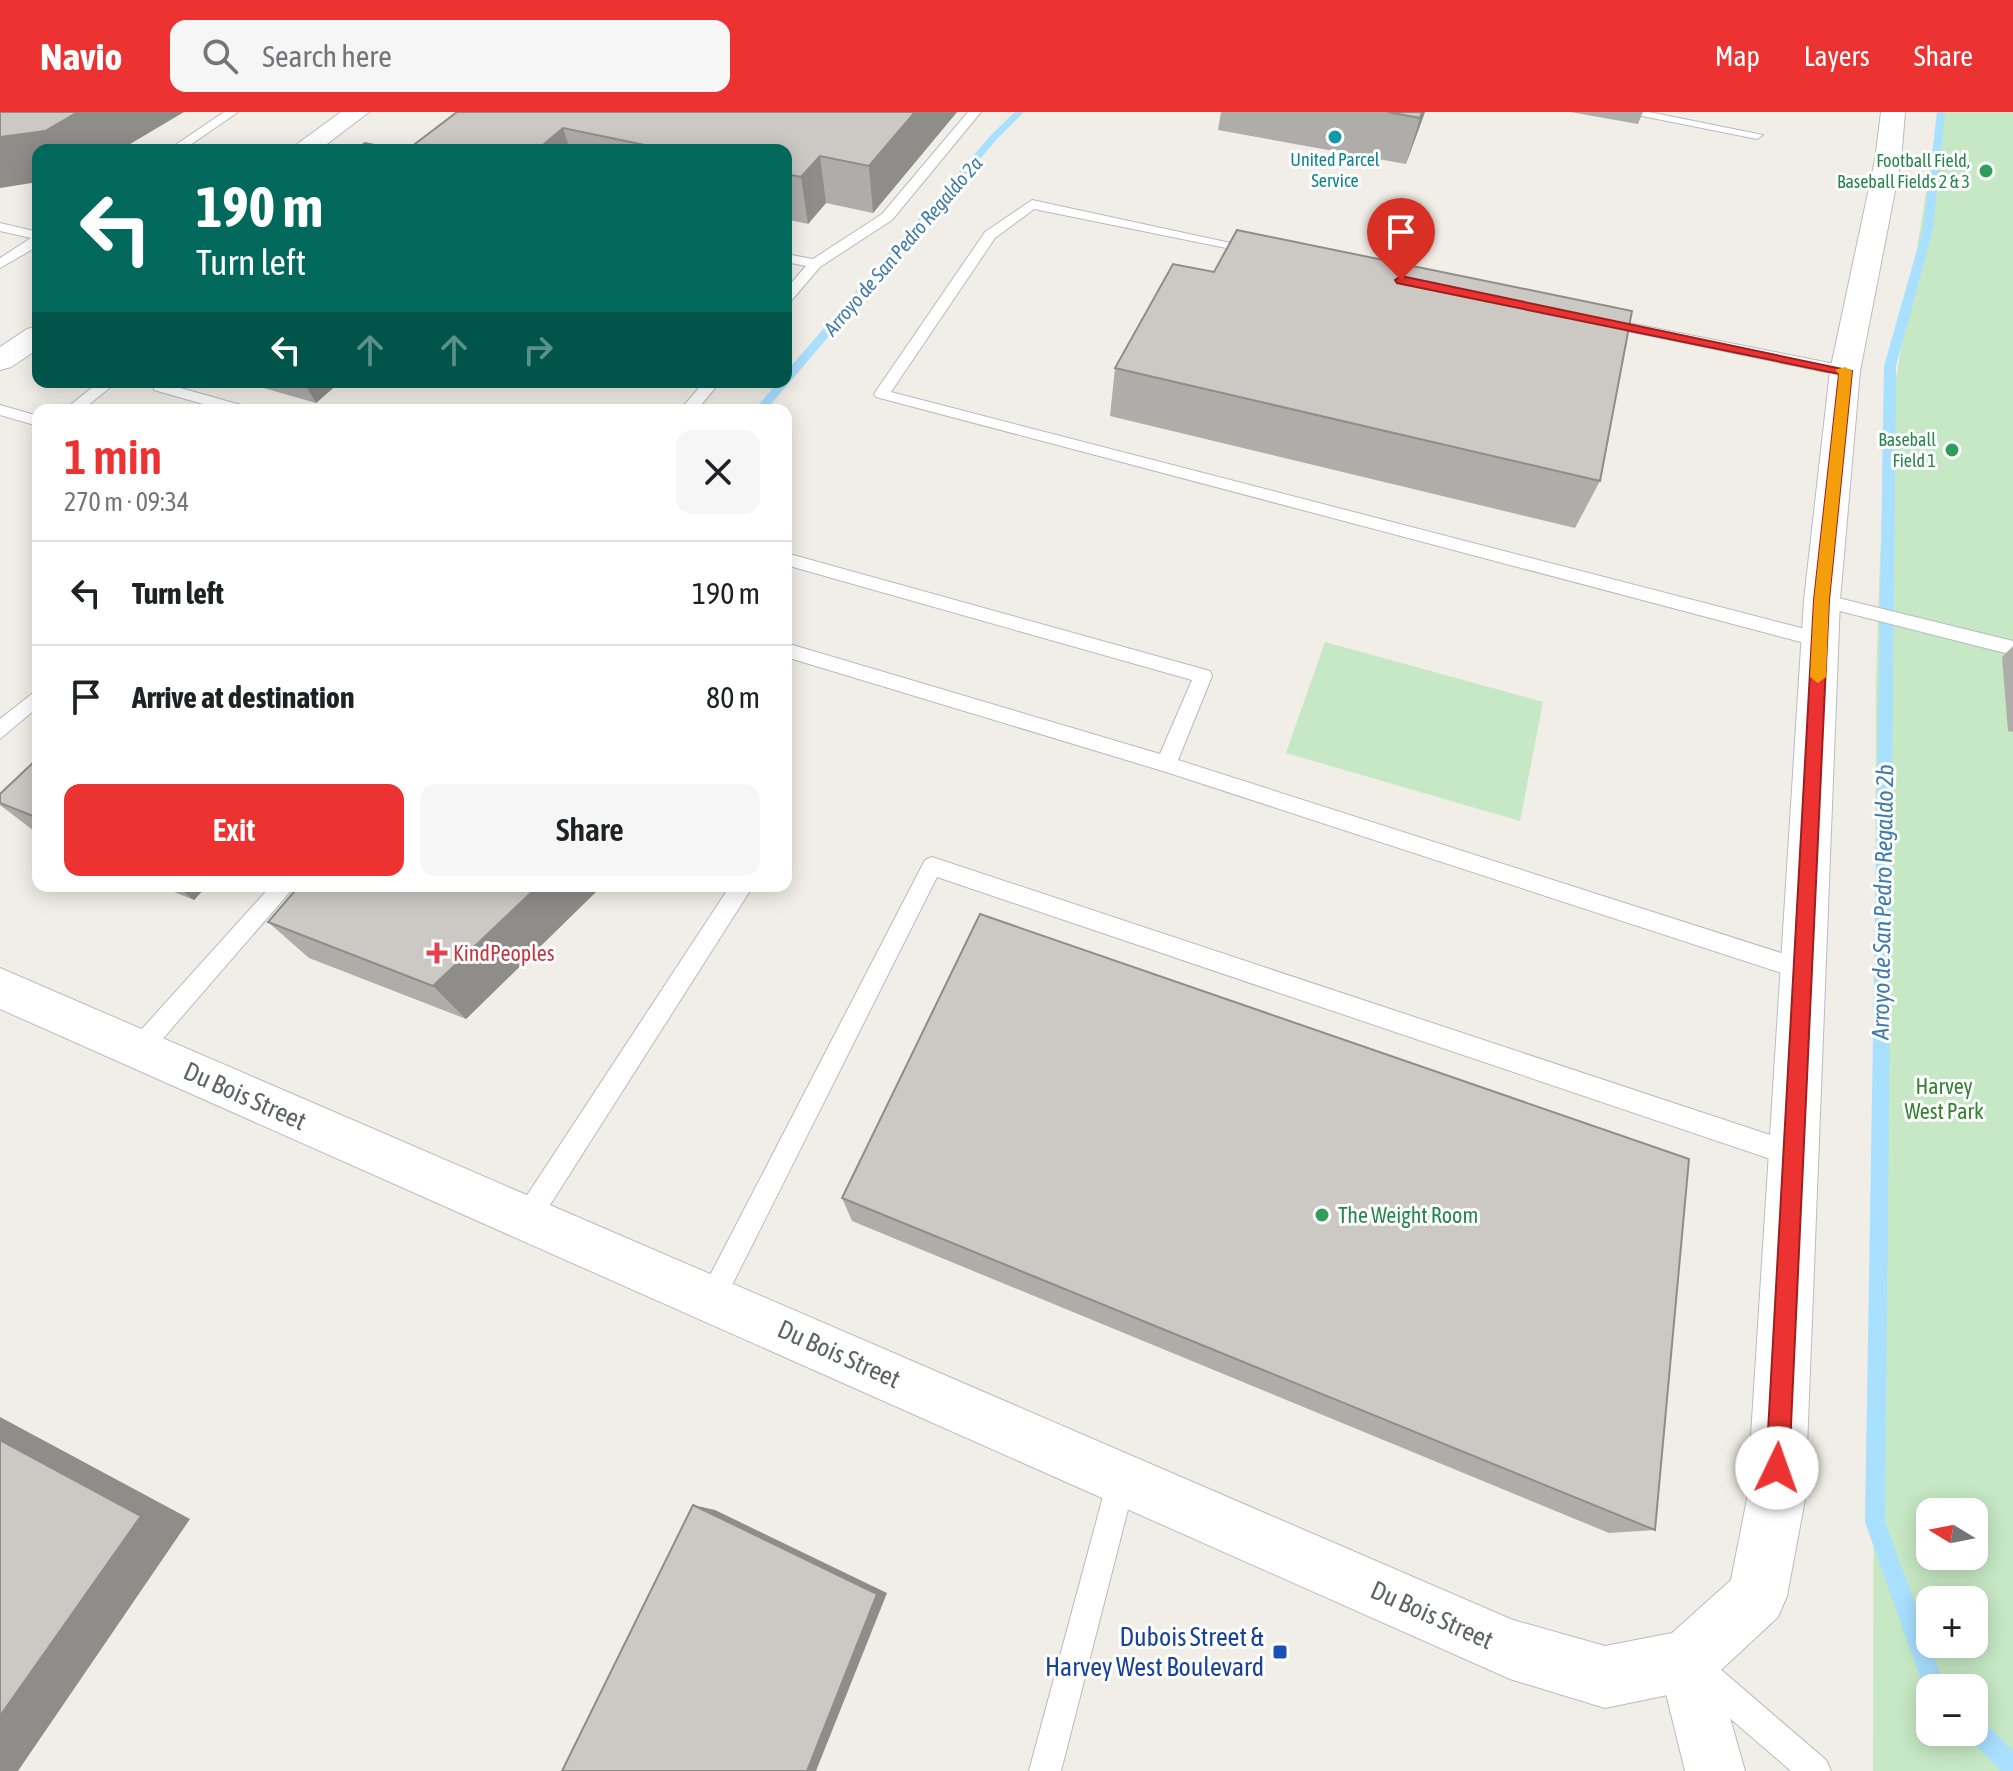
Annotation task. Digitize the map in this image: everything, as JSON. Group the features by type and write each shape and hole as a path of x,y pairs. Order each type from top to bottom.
{"street":[{"path":"311,144 357,112"},
{"path":"1715,1771 1687,1661 1757,1596 1776,1499 1822,600 1845,371 1888,160 1893,112"},
{"path":"0,361 32,339"},
{"name":"Du Bois Street","path":"0,988 1510,1649 1605,1677 1687,1661"}],"lane":[{"path":"183,144 232,112"},
{"path":"792,291 815,264 887,217 975,112"},
{"path":"1628,112 1757,135"},
{"path":"1278,255 1032,204 990,235 882,394 1820,640"},
{"path":"0,227 32,236"},
{"path":"0,264 32,242"},
{"path":"792,259 815,264"},
{"path":"1586,318 1845,371"},
{"path":"80,404 101,388"},
{"path":"163,388 220,404"},
{"path":"693,404 707,388"},
{"path":"0,410 32,419"},
{"path":"792,561 1203,676 1166,764"},
{"path":"1822,600 2013,648"},
{"path":"792,652 1166,764 1803,970"},
{"path":"0,731 32,702"},
{"path":"712,1298 932,866 1794,1155"},
{"path":"139,1049 279,892"},
{"path":"527,1218 738,892"},
{"path":"1045,1771 1122,1478"},
{"path":"1687,1661 1815,1771"}],"green space":[{"name":"Harvey West Park","path":"1939,112 2013,112 2013,1771 1873,1771 1876,685 1889,399 1897,374"},
{"path":"1325,642 1543,702 1520,821 1286,753"}],"building":[{"path":"0,112 78,112 45,131 0,137"},
{"path":"457,112 915,112 869,166 820,156 801,177 792,175 792,144 640,144 563,128 544,144 415,144"},
{"path":"1388,112 1422,112 1420,118"},
{"path":"1237,230 1632,311 1600,481 1115,368 1173,264 1214,272"},
{"path":"32,764 32,816 0,803 0,794"},
{"path":"294,892 532,892 433,986 268,922"},
{"path":"980,914 1689,1159 1655,1530 842,1198"},
{"path":"0,1440 141,1516 0,1716"},
{"path":"693,1505 877,1594 807,1771 562,1771"}],"waterway":[{"name":"Arroyo de San Pedro Regaldo 2a","path":"792,372 994,137 1020,112"},
{"name":"Arroyo de San Pedro Regaldo 2b","path":"1930,1674 1875,1522 1890,366 1928,229 1941,112"},
{"name":"Arroyo de San Pedro Regaldo 2a","path":"765,404 779,388"},
{"name":"Arroyo de San Pedro Regaldo 2b","path":"1988,1742 2013,1767"}],"slow traffic":[{"path":"1818,677 1822,600 1845,371 1842,370"}],"place":[{"name":"United Parcel Service","path":"1335,137"},
{"name":"Football Field, Baseball Fields 2 & 3","path":"1986,171"},
{"name":"Baseball Field 1","path":"1952,450"},
{"name":"KindPeoples","path":"437,953"},
{"name":"The Weight Room","path":"1322,1215"},
{"name":"Dubois Street & Harvey West Boulevard","path":"1280,1652"}],"route":[{"path":"1401,280 1845,371 1822,600 1777,1468"}]}
